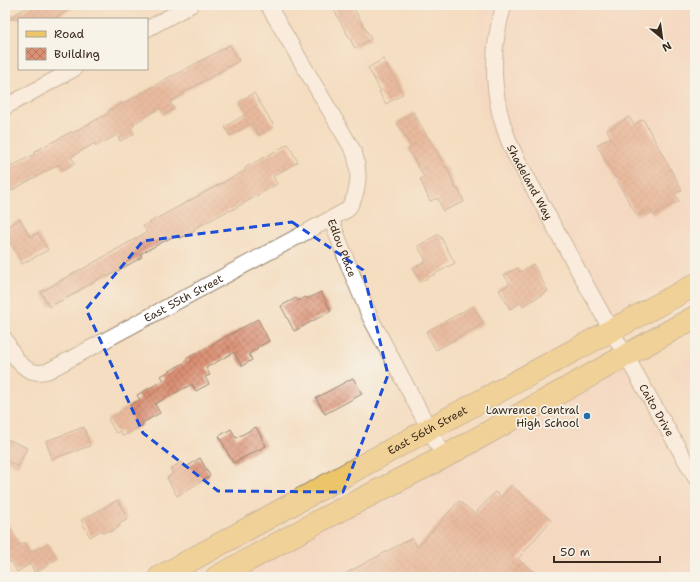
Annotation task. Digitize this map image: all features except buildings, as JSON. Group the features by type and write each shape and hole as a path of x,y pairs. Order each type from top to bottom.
{"main road":[{"name":"East 56th Street","path":"217,577 321,520 444,457 619,343 695,285"},
{"name":"East 56th Street","path":"160,577 429,429 619,343 695,317"}],"street":[{"path":"148,28 191,5"},
{"name":"Edlou Place","path":"268,5 356,158 358,172 356,192 350,206 331,219 347,263 370,317 444,457"},
{"name":"Shadeland Way","path":"504,5 498,26 494,59 496,92 503,124 516,157 619,343"},
{"path":"5,107 72,70"},
{"name":"East 55th Street","path":"5,339 20,364 28,370 35,372 48,371 331,219"},
{"name":"Caito Drive","path":"619,343 695,477"}],"highlighted area":[{"path":"292,222 363,270 388,375 343,492 218,491 143,433 86,309 143,241"}],"shaded area":[{"path":"482,5 695,5 695,269 611,312 537,231 519,197 488,129 473,81 474,29"},
{"name":"Lawrence Central High School","path":"626,355 695,477 695,577 217,577"},
{"path":"695,355 695,417 670,368"}],"place":[{"name":"Lawrence Central High School","path":"587,416"}]}
